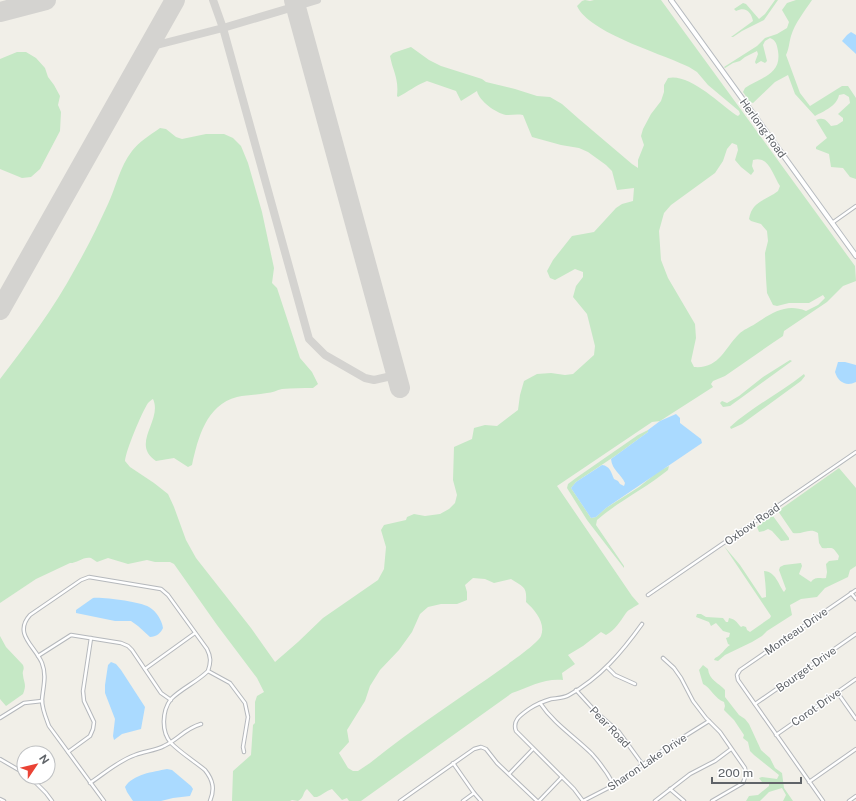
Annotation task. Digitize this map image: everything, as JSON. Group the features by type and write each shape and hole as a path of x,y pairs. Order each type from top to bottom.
{"street":[{"name":"Herlong Road","path":"671,0 856,256"},
{"path":"832,223 856,206"},
{"name":"Oxbow Road","path":"648,595 856,452"},
{"path":"104,801 49,726 45,717 42,701 44,671 38,656 25,637 23,629 25,622 30,615 81,580 89,577 161,590 168,595 210,656 208,671 171,700 164,716 164,726 166,735 171,742 209,775 213,787 211,799"},
{"name":"Monteau Drive","path":"755,704 738,680 737,674 740,670 856,590"},
{"path":"851,593 856,599"},
{"path":"583,801 574,789 516,731 515,724 517,719 528,710 540,703 565,697 607,667 642,624"},
{"path":"145,669 195,633"},
{"name":"Bourget Drive","path":"755,704 856,634"},
{"path":"38,656 71,635 121,643 128,646 161,693 171,700"},
{"path":"68,752 90,736 93,729 94,722 84,701 83,691 92,638"},
{"path":"664,658 677,673 693,701 720,732 745,770 746,778 740,785 712,801"},
{"path":"607,667 615,675 635,684"},
{"path":"208,671 230,683 245,703 248,717 243,747 244,752"},
{"name":"Corot Drive","path":"776,735 856,679"},
{"name":"Pear Road","path":"576,690 597,713 618,732 643,765"},
{"path":"837,692 856,719"},
{"path":"0,718 24,703 42,701"},
{"path":"540,703 552,719 596,759 605,769 614,785"},
{"path":"755,704 823,801"},
{"name":"Sharon Lake Drive","path":"583,801 614,785 709,720"},
{"path":"90,783 127,758 142,752 157,749 171,742 192,727 201,724"},
{"path":"400,801 474,749 481,748 488,752 497,763 538,801 562,777"},
{"path":"509,774 533,749"},
{"path":"655,801 690,774 716,761 732,749"},
{"path":"809,782 856,749"},
{"path":"0,759 16,768"},
{"path":"453,763 481,801"},
{"path":"38,785 52,801"},
{"path":"670,789 684,801"},
{"path":"463,801 474,793"},
{"path":"849,801 856,796"},
{"path":"0,799 4,801"}],"green space":[{"path":"661,0 855,266 856,281 843,286 827,302 784,331 783,336 725,376 713,381 711,384 713,387 660,421 652,422 557,486 639,604 627,612 612,631 606,635 601,632 568,655 575,664 562,673 563,680 550,680 512,693 361,801 349,801 347,798 342,800 332,789 317,797 314,797 307,789 302,798 298,801 232,801 233,771 251,755 253,725 255,723 255,702 257,696 264,692 257,678 174,564 170,562 155,562 147,560 128,564 108,558 97,562 91,558 86,558 70,563 36,579 0,603 0,379 40,326 67,283 84,253 111,197 124,163 135,148 160,128 166,129 176,137 182,139 206,134 224,134 233,138 241,146 248,163 262,212 274,268 272,283 277,288 300,358 312,372 318,384 313,388 282,389 269,393 237,397 226,401 218,407 205,424 197,444 192,465 188,467 174,458 156,461 149,454 146,447 146,439 154,415 155,407 153,399 148,403 138,422 125,461 130,467 168,494 186,540 196,558 251,628 275,662 323,618 378,580 384,569 386,547 381,530 384,525 406,520 407,517 414,514 425,516 440,514 449,509 455,503 457,495 453,480 454,447 472,439 474,428 485,425 497,426 518,410 524,381 537,374 573,374 594,355 595,346 587,314 573,297 576,286 583,277 583,272 575,269 555,280 550,278 547,271 553,260 572,236 594,232 616,208 622,204 633,201 634,188 617,190 612,171 588,152 579,148 532,137 523,115 506,115 498,112 488,106 481,99 477,91 461,101 456,91 427,81 419,84 398,97 396,80 390,56 393,53 411,47 429,60 441,66 482,79 486,82 537,96 550,97 562,104 638,168 638,160 644,145 641,136 643,129 651,114 661,101 664,92 664,85 668,78 685,80 694,84 736,115 738,116 740,114 739,111 708,85 697,72 689,67 628,42 596,25 584,16 577,6 582,1","holes":["732,143 737,145 738,150 735,160 741,167 751,175 754,171 752,166 753,160 758,159 763,161 770,167 780,186 778,191 753,208 749,219 761,224 767,231 768,241 765,253 767,293 773,305 777,306 789,303 809,303 823,295 825,298 818,305 806,311 792,308 779,310 773,313 741,333 715,361 709,365 694,367 691,361 696,338 695,324 668,278 661,260 659,231 664,213 671,205 715,173 723,161 727,149","473,578 485,579 494,583 511,579 522,586 526,593 526,602 533,609 541,622 541,636 518,657 419,726 370,763 358,771 353,771 348,768 339,753 349,742 347,730 365,701 370,686 380,670 399,650 412,632 420,614 428,607 441,604 457,604 467,600 465,585"]},
{"path":"775,0 778,0 764,20 731,37 753,21 748,11 743,9 736,11 734,9 743,3 746,4 759,19 765,14"},
{"path":"796,0 812,0 795,27 786,55 800,93 810,106 842,86 848,86 856,98 856,179 850,177 843,168 831,167 829,154 816,149 816,147 827,138 816,120 825,120 831,126 837,125 843,121 843,118 838,114 850,103 849,97 844,94 839,95 838,99 833,105 815,116 795,94 788,75 775,82 753,103 750,102 743,92 745,88 769,74 777,65 777,47 775,41 770,38 765,41 763,45 767,61 765,63 761,61 756,64 755,62 758,54 757,51 740,61 725,68 724,67 757,46 765,38 777,34 787,28 789,22 782,10 787,3"},
{"path":"17,52 26,52 36,58 45,68 48,77 60,96 58,105 61,112 60,131 40,169 31,177 22,178 0,169 0,59"},
{"path":"790,360 792,361 730,406 723,407 720,403 722,401 727,403 739,396 763,377"},
{"path":"804,374 805,376 801,381 742,424 731,429 730,427 747,413"},
{"path":"648,430 648,432 615,456 576,482 571,488 591,518 596,517 606,508 639,487 659,471 669,466 668,470 660,477 597,520 596,525 624,568 587,520 567,488 568,484 576,478 638,435"},
{"path":"839,468 856,488 856,566 850,570 848,577 825,588 817,597 801,599 790,605 792,615 767,631 762,636 725,655 718,661 714,660 730,645 728,644 726,638 729,637 730,633 723,631 716,623 711,626 709,622 696,617 697,614 701,614 706,617 723,618 726,622 728,622 729,618 732,619 741,627 746,627 750,632 771,616 724,546 740,565 762,598 766,597 764,571 774,576 784,592 786,589 779,570 780,567 784,565 801,563 802,566 799,574 811,582 816,578 826,578 826,564 829,561 838,560 839,556 835,550 832,548 822,548 819,543 818,533 815,531 793,533 778,511"},
{"path":"771,515 789,540 781,541 772,531 768,529 759,532 757,527"},
{"path":"0,636 6,647 24,668 23,673 25,686 23,694 6,706 0,699"},
{"path":"703,665 708,669 712,679 725,690 725,697 739,715 749,724 761,750 770,758 775,768 782,773 784,788 793,801 783,801 786,795 782,788 769,792 760,801 746,801 749,796 758,795 769,786 767,782 762,782 759,778 777,779 779,775 750,751 748,742 743,738 744,735 734,720 724,710 724,702 703,684 699,670"}],"water":[{"path":"851,32 856,35 856,54 842,41"},
{"path":"838,362 856,365 856,382 846,384 840,381 835,372"},
{"path":"676,414 680,418 680,423 701,439 702,443 606,508 596,517 591,518 571,488 576,482 602,465 609,468 614,479 624,486 625,483 613,466 611,459 648,432 648,430 660,421"},
{"path":"93,598 122,600 149,607 158,616 163,628 161,632 150,637 131,621 115,621 76,613 76,610"},
{"path":"111,662 116,664 121,670 145,707 141,729 122,734 114,740 115,719 105,693 108,665"},
{"path":"167,769 172,770 191,786 193,789 190,796 161,801 133,801 125,787 133,779 144,774"}],"taxiway":[{"path":"213,0 223,28 309,339 325,355 365,378 374,380 396,375"},
{"path":"149,47 223,28 317,0"}],"runway":[{"path":"0,12 46,0"},
{"path":"0,310 175,0"},
{"path":"294,0 400,388"}]}
